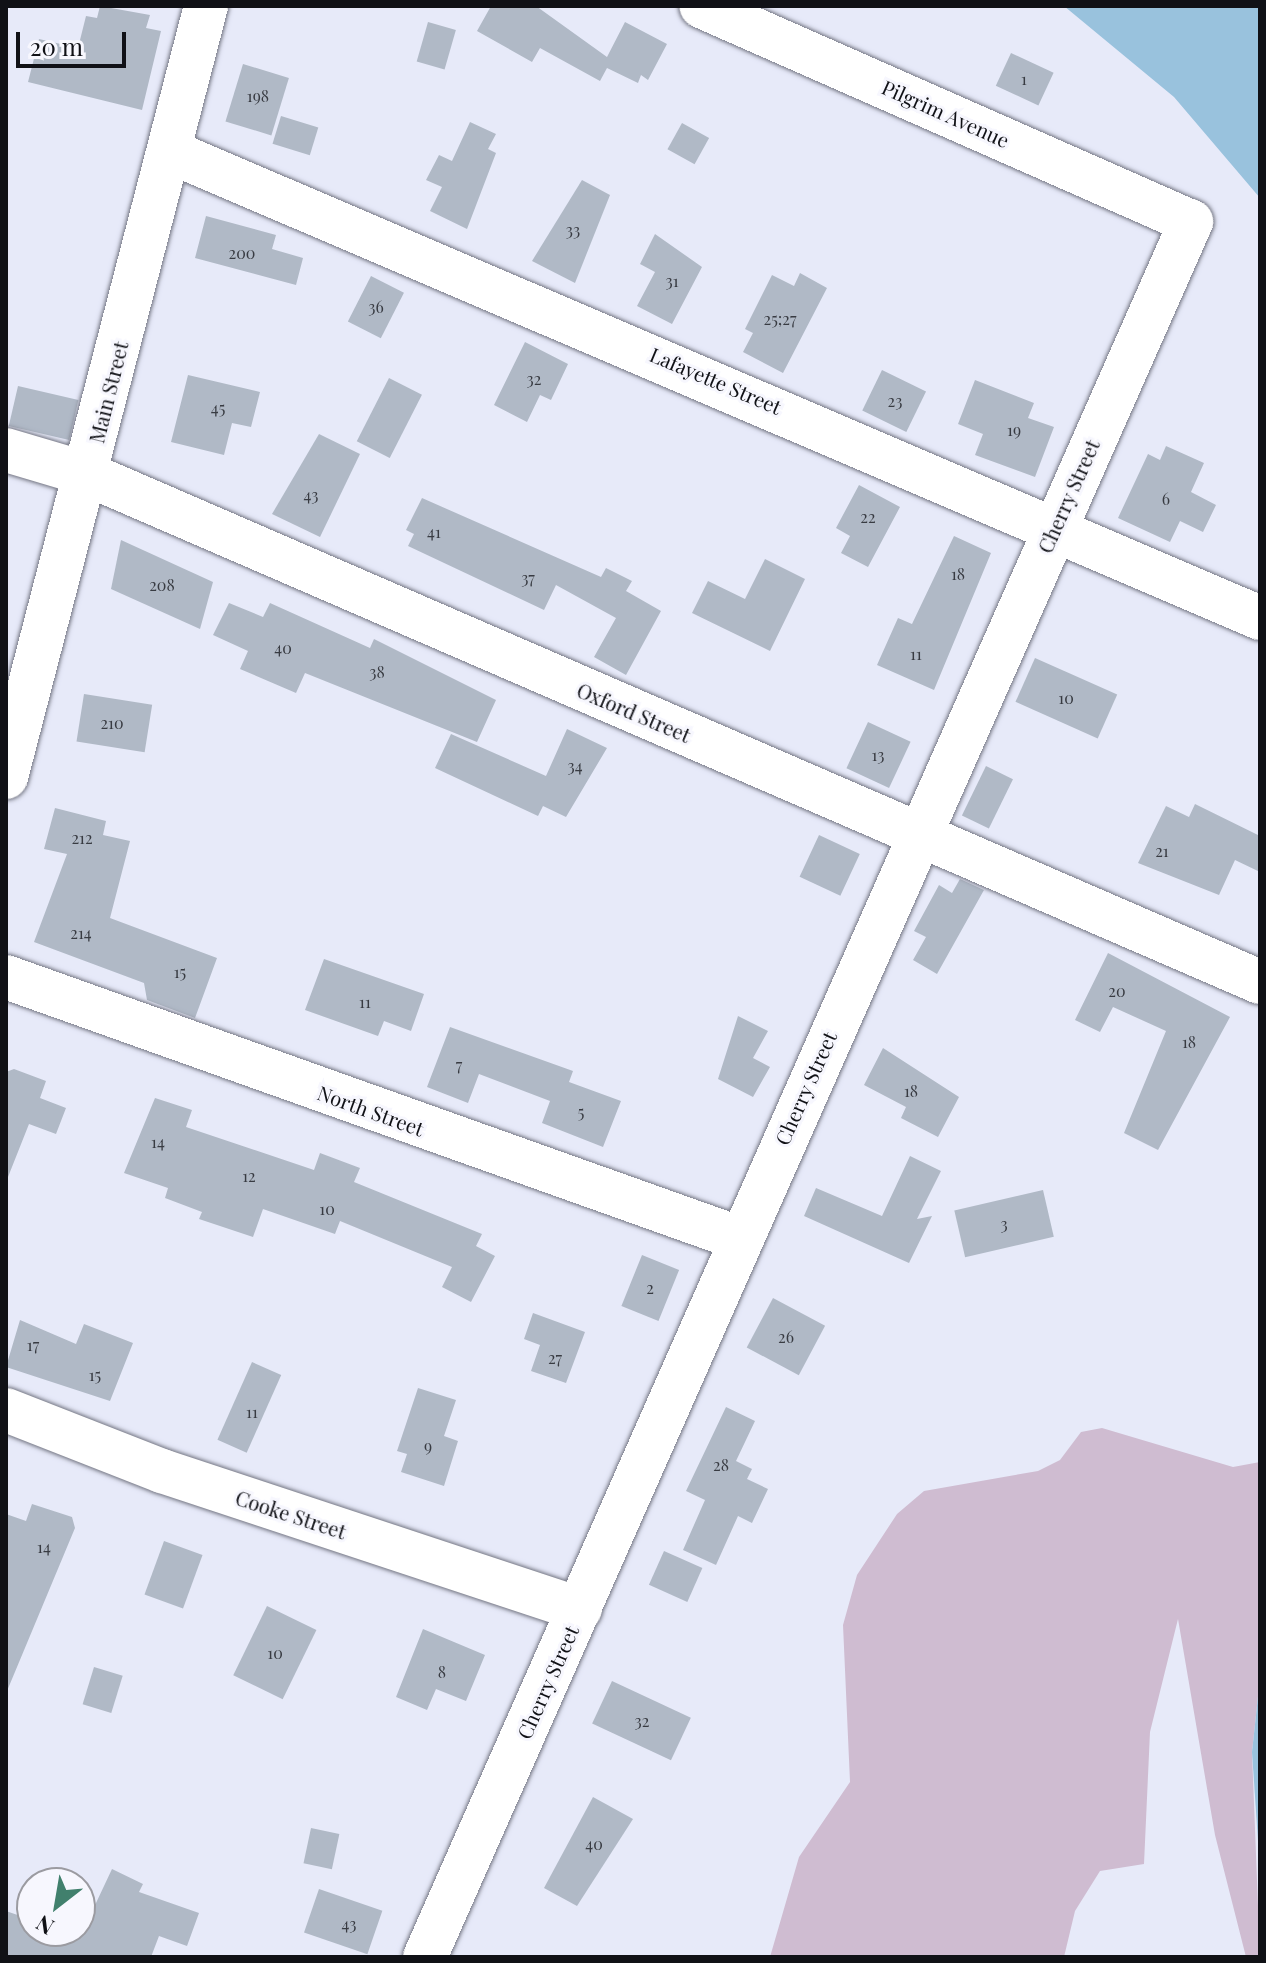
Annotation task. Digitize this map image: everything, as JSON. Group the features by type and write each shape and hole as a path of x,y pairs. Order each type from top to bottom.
{"street":[{"name":"Main Street","path":"6,777 206,6"},
{"name":"Pilgrim Avenue","path":"701,6 1191,222"},
{"name":"Lafayette Street","path":"169,151 1054,525 1260,618"},
{"name":"Cherry Street","path":"425,1957 580,1609 738,1238 1191,222"},
{"name":"Oxford Street","path":"6,450 87,474 1260,982"},
{"name":"North Street","path":"6,977 738,1238"},
{"name":"Cooke Street","path":"6,1410 162,1471 580,1609"}],"shaded area":[{"path":"1102,1428 1233,1467 1260,1462 1260,1678 1252,1752 1260,1957 1246,1957 1215,1835 1178,1619 1150,1732 1144,1864 1100,1871 1075,1911 1064,1957 770,1957 799,1857 850,1782 843,1625 857,1575 897,1514 924,1491 1038,1471 1060,1460 1081,1432"}],"water":[{"path":"1064,6 1260,6 1260,198 1174,97"},
{"path":"1260,1678 1260,1870 1252,1752"}],"building":[{"path":"100,6 150,15 146,28 161,31 142,110 28,82 39,39 78,48 86,16 97,18"},
{"path":"491,6 536,6 607,57 625,22 667,44 648,80 641,75 638,83 607,68 600,81 540,48 532,62 477,31"},
{"path":"428,22 456,30 445,69 417,61"},
{"path":"1011,53 1054,73 1038,105 996,86"},
{"path":"243,64 289,78 271,135 225,121"},
{"path":"281,116 318,127 310,155 273,144"},
{"path":"470,122 496,134 488,149 496,153 467,229 430,211 442,187 426,180 439,155 452,161"},
{"path":"682,123 709,138 695,164 667,149"},
{"path":"582,180 610,195 575,283 532,261"},
{"path":"206,216 276,235 272,249 303,258 296,285 195,258"},
{"path":"655,234 702,267 672,324 637,306 655,272 640,264"},
{"path":"800,273 827,288 783,373 743,352 753,333 745,329 772,275 794,286"},
{"path":"371,276 404,293 381,338 348,321"},
{"path":"525,342 568,364 551,400 540,395 527,422 494,405"},
{"path":"882,370 926,391 906,432 862,410"},
{"path":"188,375 260,392 251,427 232,423 224,455 171,442"},
{"path":"389,378 422,395 390,458 357,441"},
{"path":"975,380 1034,403 1028,418 1054,427 1035,477 975,455 983,434 958,424"},
{"path":"18,386 78,400 69,440 9,426"},
{"path":"319,434 360,454 320,537 272,514"},
{"path":"1166,446 1204,463 1191,492 1216,505 1203,532 1180,521 1170,542 1118,518 1148,454 1160,460"},
{"path":"859,485 900,507 868,567 841,553 850,536 836,528"},
{"path":"422,498 601,577 606,568 632,581 626,591 661,611 626,675 594,657 616,618 556,585 544,610 408,546 414,534 406,530"},
{"path":"954,536 991,553 934,690 877,665 898,618 912,624"},
{"path":"121,540 213,582 200,629 111,589"},
{"path":"765,559 805,579 770,651 692,613 708,581 745,599"},
{"path":"229,603 263,617 270,603 370,648 374,639 496,700 477,742 305,673 296,693 240,669 248,651 213,635"},
{"path":"1035,658 1117,695 1098,738 1015,702"},
{"path":"84,694 152,705 145,752 76,741"},
{"path":"868,722 911,742 889,788 846,768"},
{"path":"567,729 607,748 566,817 543,806 538,816 435,768 451,734 546,776"},
{"path":"986,766 1013,779 989,829 962,815"},
{"path":"1195,804 1260,836 1260,872 1235,860 1219,895 1138,863 1166,806 1189,817"},
{"path":"55,808 106,821 103,835 130,841 110,918 217,958 195,1018 147,1000 144,983 34,942 67,854 44,849"},
{"path":"819,835 860,854 840,896 800,877"},
{"path":"960,879 984,890 937,974 913,960 926,937 914,931 939,885 952,893"},
{"path":"1108,953 1230,1017 1158,1150 1124,1133 1166,1031 1113,1007 1100,1032 1075,1020"},
{"path":"324,959 424,994 411,1031 384,1021 378,1036 305,1010"},
{"path":"738,1016 768,1031 753,1058 770,1067 753,1097 718,1079"},
{"path":"450,1027 573,1071 569,1082 621,1101 603,1147 542,1123 550,1101 479,1074 468,1103 427,1087"},
{"path":"883,1048 959,1097 938,1137 901,1118 906,1107 864,1085"},
{"path":"14,1069 46,1081 40,1098 66,1108 56,1134 29,1124 8,1177 6,1072"},
{"path":"155,1098 192,1110 186,1127 314,1170 320,1153 360,1168 354,1182 482,1234 476,1246 495,1256 471,1302 442,1287 452,1267 340,1221 335,1234 263,1209 253,1237 199,1219 202,1212 165,1198 168,1188 124,1173"},
{"path":"910,1156 941,1171 917,1219 932,1216 909,1263 804,1216 816,1188 882,1216"},
{"path":"1043,1190 1054,1237 965,1257 954,1210"},
{"path":"642,1255 679,1270 658,1321 621,1306"},
{"path":"773,1298 825,1326 799,1375 747,1347"},
{"path":"533,1313 585,1332 566,1383 531,1371 540,1345 524,1339"},
{"path":"20,1320 76,1344 84,1324 133,1343 110,1401 6,1367"},
{"path":"252,1362 281,1375 247,1453 217,1440"},
{"path":"418,1388 456,1400 444,1436 458,1441 444,1486 401,1472 407,1454 397,1451"},
{"path":"726,1407 755,1421 736,1461 752,1469 747,1479 768,1489 752,1523 738,1516 716,1565 683,1550 705,1500 686,1491"},
{"path":"32,1504 72,1517 75,1528 7,1691 6,1514 26,1521"},
{"path":"164,1541 203,1555 183,1609 145,1595"},
{"path":"664,1551 702,1568 687,1602 649,1585"},
{"path":"267,1606 316,1630 283,1699 233,1675"},
{"path":"423,1629 485,1655 466,1701 436,1689 427,1710 396,1697"},
{"path":"94,1667 123,1676 111,1713 83,1704"},
{"path":"612,1681 691,1718 671,1760 592,1724"},
{"path":"593,1797 633,1819 577,1906 544,1888"},
{"path":"311,1828 339,1834 332,1869 304,1863"},
{"path":"112,1869 143,1884 139,1892 199,1913 187,1946 159,1936 151,1957 6,1957 6,1911 16,1914 16,1947 96,1947 96,1903"},
{"path":"319,1889 382,1911 367,1954 304,1932"}]}
